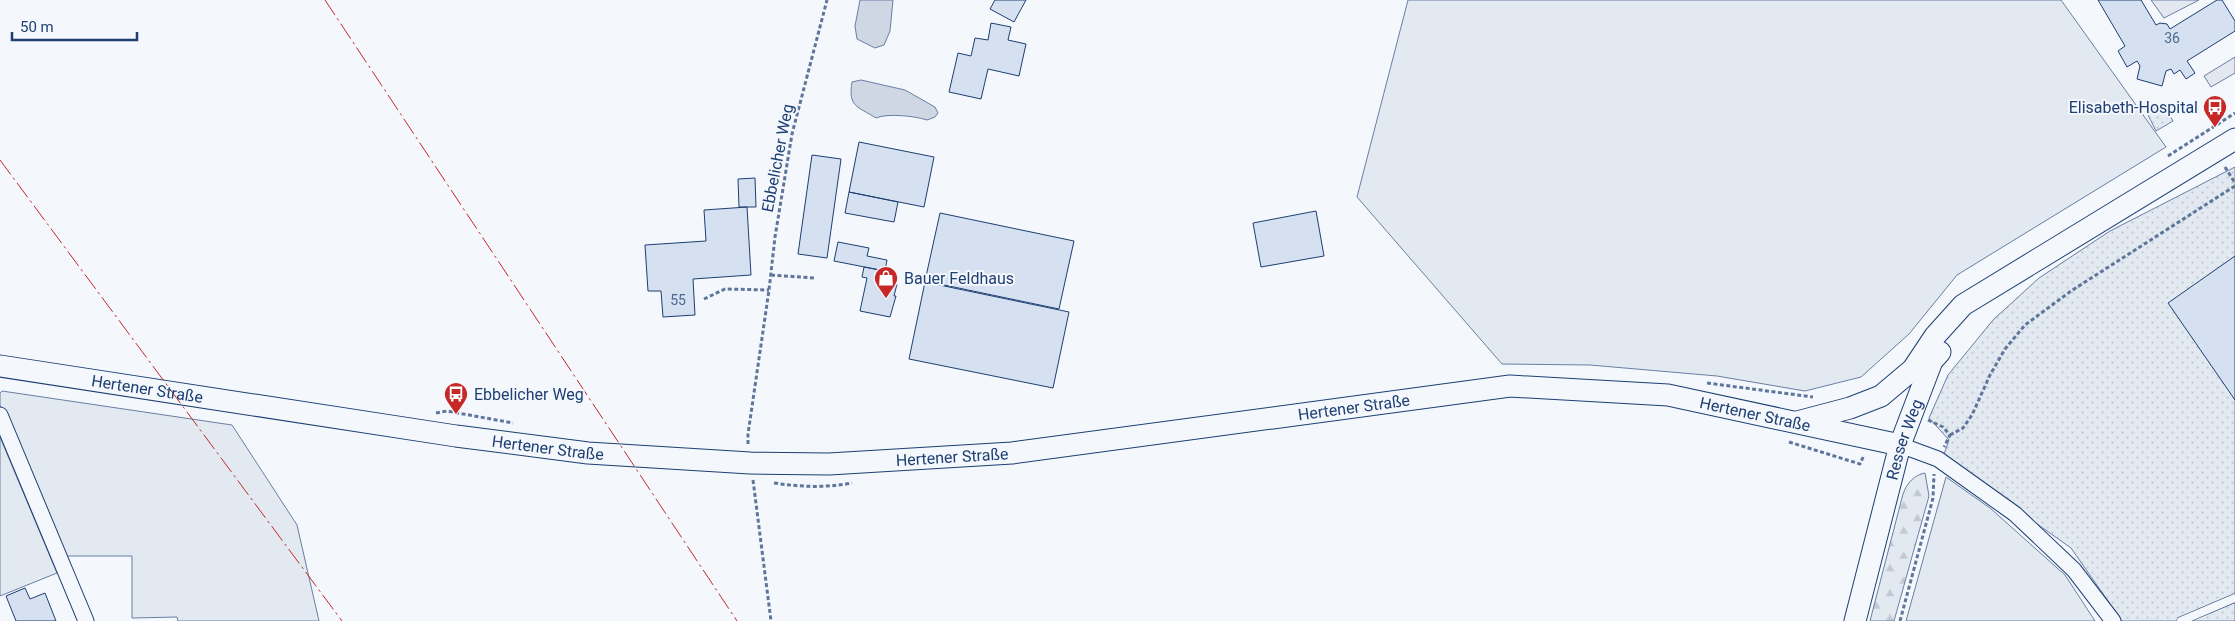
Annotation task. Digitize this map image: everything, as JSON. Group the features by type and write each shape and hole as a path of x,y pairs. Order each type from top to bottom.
{"main road":[{"name":"Resser Weg","path":"1793,423 1850,408 1881,396 1913,369 1935,336 1963,305 2235,139"},
{"name":"Resser Weg","path":"1855,621 1900,445 1932,361 2001,283"},
{"name":"Hertener Straße","path":"0,366 456,436 588,452 746,452 828,464 1012,453 1510,386 1668,396 1900,445"}],"street":[{"path":"0,415 86,621"},
{"path":"1900,445 1938,459 2015,514 2074,570 2113,621"}],"lane":[{"path":"2181,621 2235,598"}],"path":[{"name":"Ebbelicher Weg","path":"771,621 746,452 775,237 792,134 827,0"},
{"path":"1900,621 1934,498 1933,477 1938,459 1950,435 1963,428 1972,415 2005,349 2025,325 2071,291 2235,186"},
{"path":"771,275 814,278"},
{"path":"704,299 725,289 769,290"},
{"path":"1701,382 1806,397 1819,397"},
{"path":"430,414 447,412 517,424"},
{"path":"1912,414 1943,427 1950,435"}],"green space":[{"path":"1408,0 2061,0 2166,147 1957,275 1909,334 1861,377 1805,391 1717,376 1590,365 1502,364 1357,197"},
{"path":"2163,104 2173,121 2156,131 2147,113"},
{"path":"2235,167 2235,621 2122,621 2071,548 1943,457 1949,440 1929,418 1948,375 1993,320 2039,278 2110,231"},
{"path":"2,391 232,425 297,525 319,621 178,621 177,617 132,618 132,556 64,556 0,405 0,393"},
{"path":"0,437 57,573 0,596"},
{"path":"1925,473 1929,496 1894,621 1870,621 1903,494 1911,480"},
{"path":"1946,477 1990,508 2065,575 2095,621 1906,621"}],"shaded area":[{"path":"860,0 893,0 890,31 884,45 875,48 857,39 855,26"},
{"path":"2151,0 2199,0 2164,18"},
{"path":"2235,57 2235,73 2211,87 2204,76"},
{"path":"861,80 905,90 935,107 938,113 935,117 927,120 901,116 881,116 876,118 855,105 851,96 852,82"}],"building":[{"path":"995,0 1026,0 1014,22 990,9"},
{"path":"2098,0 2141,0 2156,25 2160,23 2167,24 2170,29 2217,0 2222,0 2235,21 2235,31 2187,61 2195,73 2186,79 2180,70 2174,74 2171,69 2166,71 2162,86 2137,79 2140,66 2137,61 2127,67 2118,51 2125,46"},
{"path":"991,23 1011,27 1008,40 1026,44 1019,76 988,69 981,99 949,92 958,53 971,56 975,38 988,40"},
{"path":"859,142 934,157 924,207 849,192"},
{"path":"812,155 841,159 827,258 798,254"},
{"path":"755,178 756,207 739,207 738,179"},
{"path":"849,192 898,202 894,222 845,213"},
{"path":"747,207 751,275 693,279 695,315 663,317 661,291 648,291 645,245 706,241 704,210"},
{"path":"1316,211 1324,256 1261,267 1253,223"},
{"path":"940,213 1074,241 1059,309 925,281"},
{"path":"838,242 869,248 867,256 887,260 885,271 834,261"},
{"path":"2235,256 2235,400 2168,303"},
{"path":"864,267 885,271 884,274 888,275 887,280 883,279 883,281 897,284 894,296 896,296 890,317 860,311 867,278 862,277"},
{"path":"925,282 1069,312 1053,388 909,359"},
{"path":"25,588 30,599 45,593 56,621 16,621 6,596"}],"power":[{"path":"325,0 737,621"},
{"path":"0,160 342,621"}],"place":[{"name":"Elisabeth-Hospital","path":"2215,128"},
{"name":"Bauer Feldhaus","path":"886,299"},
{"name":"Ebbelicher Weg","path":"456,415"}]}
